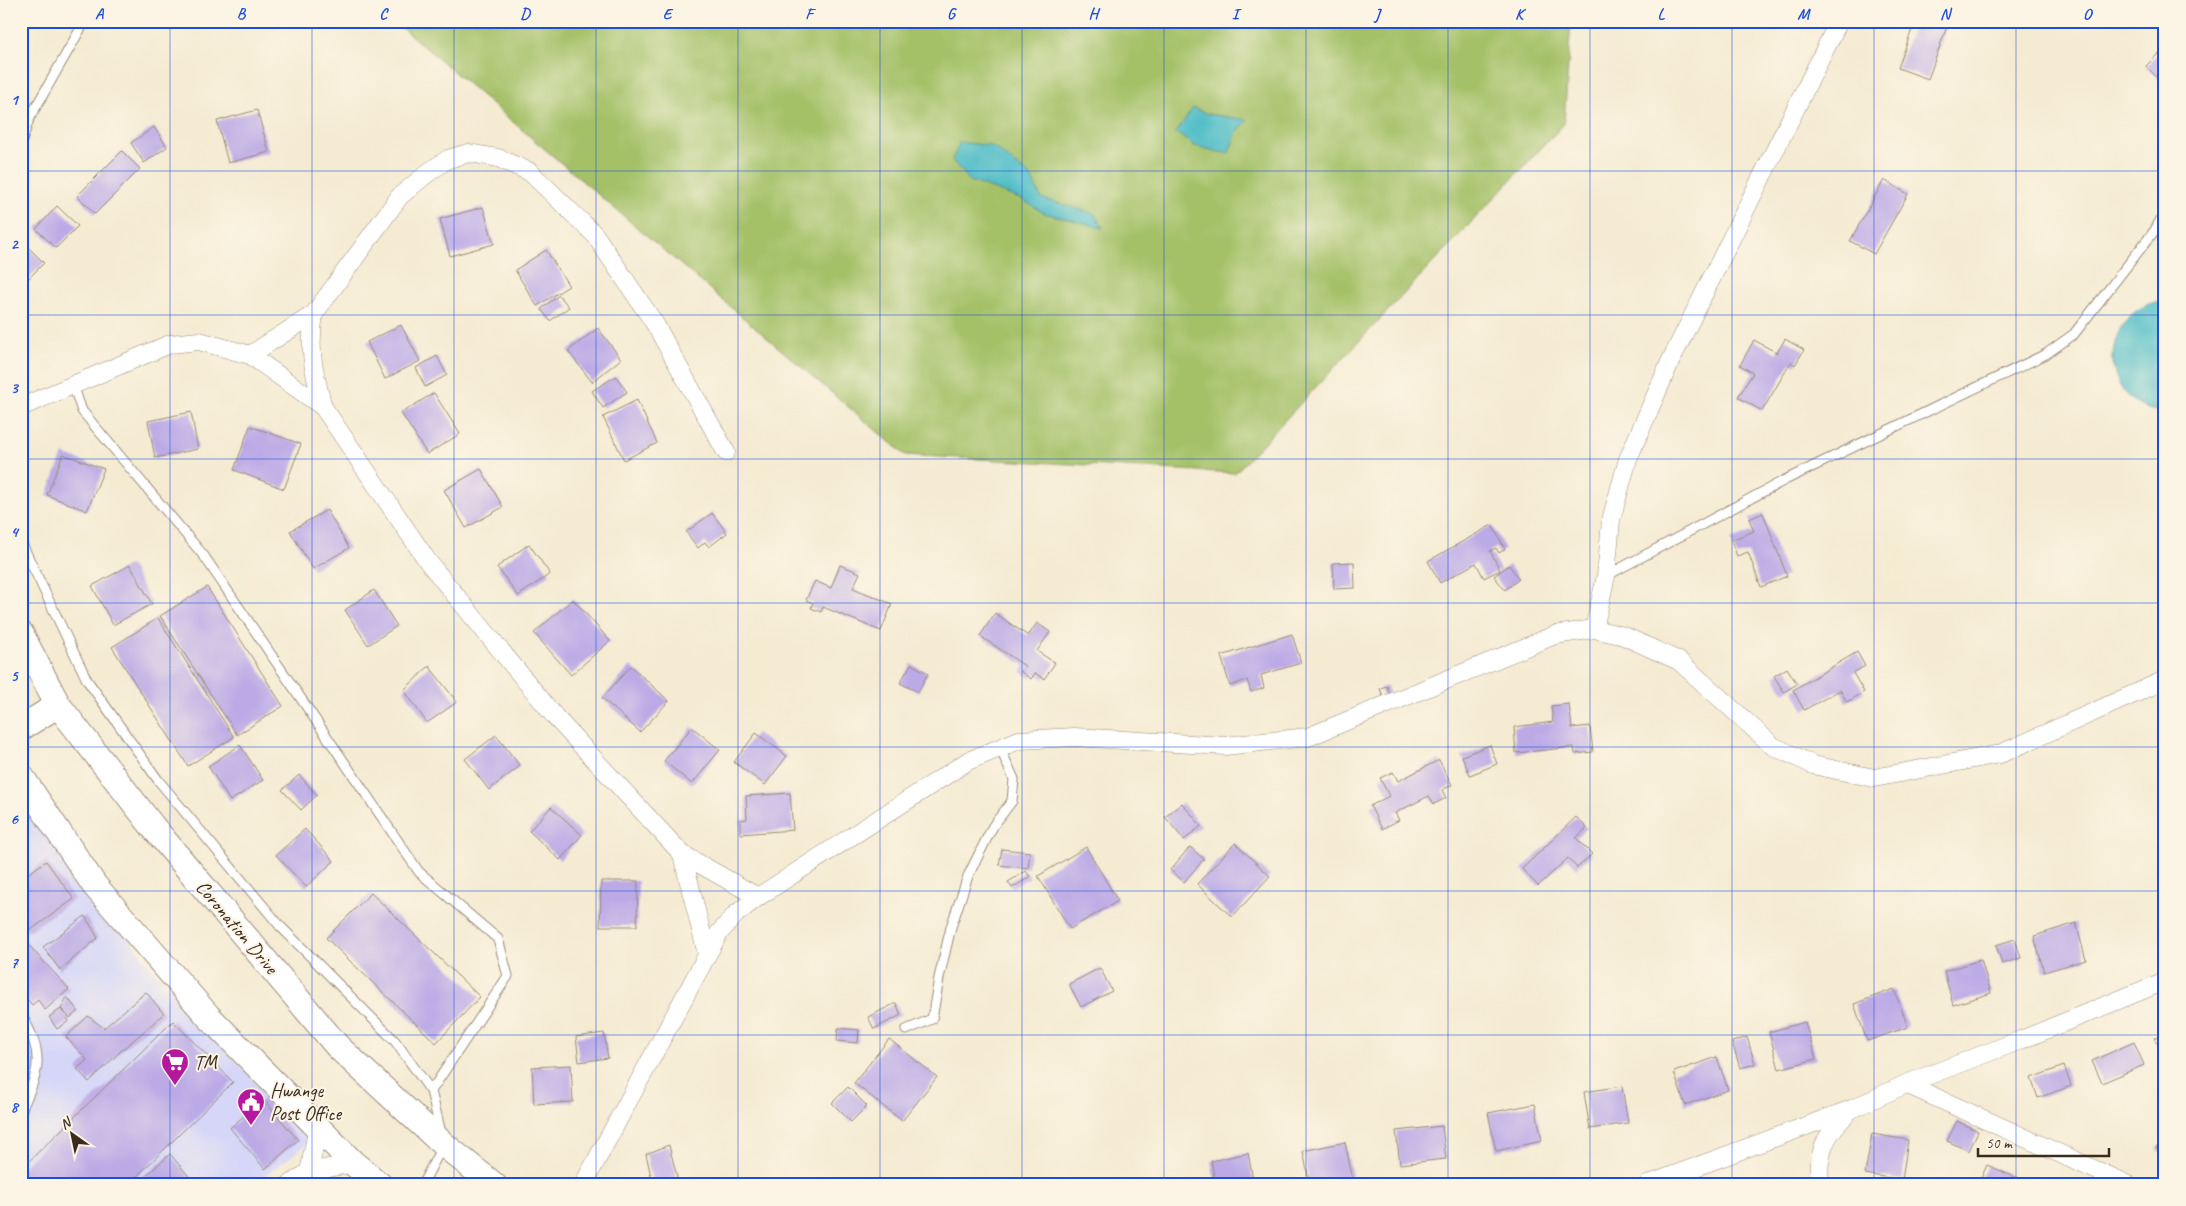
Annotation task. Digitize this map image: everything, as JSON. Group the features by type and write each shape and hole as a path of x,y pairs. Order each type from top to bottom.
{"street":[{"path":"1594,629 1606,576 1611,520 1628,459 1670,362 1840,21"},
{"path":"250,355 314,314 400,196 429,172 448,159 469,153 498,158 530,172 594,235 655,324 726,452"},
{"path":"314,314 311,336 312,366 323,406 429,563 556,718 682,854 758,897"},
{"path":"21,407 170,344 198,341 250,355 323,406"},
{"path":"583,1185 718,933 736,914 758,897 968,761 1018,740 1074,736 1225,746 1308,737 1555,635 1594,629 1624,636 1679,661 1773,746 1813,765 1874,778 2000,754 2165,680"},
{"name":"Coronation Drive","path":"21,634 58,705 153,827 338,1047 444,1144 494,1185"},
{"path":"21,728 58,705"},
{"path":"21,776 95,886 209,1017 353,1163 380,1185"},
{"path":"682,854 707,954"},
{"path":"1647,1185 1852,1109 1906,1084 2021,1040 2165,981"},
{"path":"1906,1084 2129,1185"},
{"path":"1820,1185 1820,1155 1830,1131 1852,1109"},
{"path":"309,1172 318,1127"},
{"path":"288,1185 309,1172 353,1163"}],"lane":[{"path":"21,144 28,119 85,21"},
{"path":"2161,21 2165,27"},
{"path":"1606,576 1785,480 2046,354 2074,334 2155,230 2165,212"},
{"path":"73,385 82,411 204,556 419,872 498,939 508,976 431,1091"},
{"path":"21,542 87,680 158,780 280,926 394,1042 431,1091 444,1144 422,1185"},
{"path":"906,1030 932,1019 951,927 968,876 993,826 1012,801 1014,779 1000,748"},
{"path":"21,1014 34,1037 39,1064 21,1111"}],"shaded area":[{"path":"21,792 142,956 310,1142 253,1185 21,1185"}],"green space":[{"path":"394,21 1571,21 1564,124 1235,473 905,455"}],"water":[{"path":"1193,108 1208,114 1248,120 1237,132 1228,154 1195,146 1176,133"},
{"path":"960,142 992,146 1031,176 1041,198 1095,214 1103,228 1044,213 1023,200 970,181 952,160"},
{"path":"2165,300 2165,412 2142,407 2126,394 2116,378 2113,358 2116,339 2126,321 2142,307"}],"building":[{"path":"1915,21 1949,21 1928,79 1898,68"},
{"path":"2159,53 2165,59 2165,86 2146,66"},
{"path":"257,110 269,152 228,163 217,121"},
{"path":"154,127 167,147 144,163 131,143"},
{"path":"122,151 140,169 95,214 77,196"},
{"path":"1884,180 1908,194 1874,254 1850,241"},
{"path":"57,206 78,226 56,248 36,229"},
{"path":"483,207 494,244 450,256 440,219"},
{"path":"26,245 44,263 21,286 21,250"},
{"path":"546,250 569,286 537,306 515,270"},
{"path":"559,295 569,307 550,321 541,309"},
{"path":"401,325 420,361 385,379 367,342"},
{"path":"598,328 621,359 592,382 568,351"},
{"path":"1785,339 1804,350 1795,365 1791,362 1762,411 1738,397 1753,373 1740,365 1754,340 1777,353"},
{"path":"437,356 447,375 425,387 416,368"},
{"path":"616,376 627,392 603,408 592,391"},
{"path":"434,393 460,434 427,454 401,413"},
{"path":"637,400 657,443 624,460 603,417"},
{"path":"191,412 198,449 155,458 148,421"},
{"path":"250,426 301,444 284,489 234,470"},
{"path":"63,454 104,469 87,511 47,495"},
{"path":"481,469 503,507 466,528 444,490"},
{"path":"327,510 349,548 313,569 290,531"},
{"path":"712,513 727,533 709,547 705,542 698,548 686,532"},
{"path":"1763,513 1787,576 1761,587 1748,552 1737,556 1731,540 1754,531 1749,519"},
{"path":"1492,525 1505,549 1499,553 1496,548 1490,551 1500,570 1484,578 1476,563 1440,583 1428,561"},
{"path":"529,544 550,574 518,596 497,567"},
{"path":"1354,562 1355,588 1334,589 1333,563"},
{"path":"130,565 152,604 113,625 92,586"},
{"path":"840,565 860,573 853,588 892,604 881,631 823,607 821,612 811,608 813,603 806,600 815,581 831,588"},
{"path":"1509,565 1519,579 1505,590 1494,576"},
{"path":"207,587 283,706 237,735 160,616"},
{"path":"374,590 397,626 368,645 345,610"},
{"path":"573,599 610,641 571,675 534,633"},
{"path":"995,613 1028,636 1037,623 1050,632 1037,651 1055,663 1044,679 1035,673 1031,679 1021,672 1025,666 980,636"},
{"path":"158,618 234,737 188,766 112,647"},
{"path":"1292,634 1301,663 1261,675 1264,688 1251,692 1247,680 1230,686 1221,656"},
{"path":"1857,652 1865,666 1853,673 1864,692 1847,702 1840,690 1804,710 1793,690"},
{"path":"911,664 928,673 918,692 900,683"},
{"path":"429,666 457,702 427,723 404,690"},
{"path":"631,666 669,701 640,732 602,698"},
{"path":"1787,668 1797,684 1784,692 1774,676"},
{"path":"1387,686 1390,695 1383,697 1380,688"},
{"path":"1569,704 1572,728 1590,726 1593,752 1575,754 1574,747 1516,753 1514,727 1553,722 1551,706"},
{"path":"692,727 720,750 692,784 664,761"},
{"path":"756,733 787,756 765,785 734,762"},
{"path":"496,735 520,766 489,790 465,759"},
{"path":"240,745 263,780 230,801 208,766"},
{"path":"1490,745 1497,764 1470,775 1462,756"},
{"path":"1439,760 1452,785 1442,790 1446,798 1434,804 1429,796 1395,813 1399,820 1382,829 1370,806 1389,796 1380,778 1393,772 1398,781"},
{"path":"299,775 317,795 301,810 282,790"},
{"path":"790,793 793,830 740,834 740,820 747,819 746,796"},
{"path":"1182,803 1201,826 1184,840 1165,817"},
{"path":"551,807 582,835 560,860 529,831"},
{"path":"1576,817 1587,828 1576,838 1592,854 1577,868 1568,858 1538,886 1522,869"},
{"path":"305,829 334,861 306,887 276,855"},
{"path":"1235,843 1270,876 1232,917 1197,884"},
{"path":"1086,847 1118,901 1070,929 1038,876"},
{"path":"1190,847 1204,859 1184,882 1170,870"},
{"path":"1002,849 1030,852 1028,868 999,865"},
{"path":"46,861 74,899 28,932 21,923 21,879"},
{"path":"1026,871 1030,877 1012,888 1008,882"},
{"path":"601,881 638,881 637,926 600,926"},
{"path":"371,893 480,997 436,1043 326,938"},
{"path":"85,916 98,938 60,970 43,947"},
{"path":"2076,923 2086,960 2044,972 2034,936"},
{"path":"2015,939 2021,958 2002,964 1996,945"},
{"path":"24,940 69,989 45,1010 38,1000 32,1005 21,991 21,942"},
{"path":"1981,960 1991,993 1953,1005 1944,971"},
{"path":"1100,968 1112,991 1081,1007 1069,984"},
{"path":"1894,989 1908,1027 1867,1041 1854,1004"},
{"path":"146,992 164,1014 122,1050 89,1082 77,1069 87,1060 66,1037 88,1016 104,1028"},
{"path":"67,997 78,1011 70,1018 61,1009"},
{"path":"896,1003 901,1015 874,1029 868,1017"},
{"path":"61,1009 69,1021 57,1029 49,1017"},
{"path":"173,1021 233,1082 128,1185 21,1185 21,1169"},
{"path":"1805,1022 1816,1059 1779,1069 1769,1032"},
{"path":"838,1028 859,1030 858,1043 837,1041"},
{"path":"2165,1032 2165,1057 2154,1038"},
{"path":"604,1033 608,1058 579,1062 576,1037"},
{"path":"1747,1037 1755,1064 1740,1068 1732,1042"},
{"path":"889,1039 937,1077 902,1121 854,1083"},
{"path":"2134,1042 2144,1065 2102,1083 2092,1061"},
{"path":"21,1045 29,1056 21,1062"},
{"path":"1717,1057 1728,1090 1685,1105 1674,1072"},
{"path":"571,1065 573,1102 534,1104 532,1067"},
{"path":"2064,1066 2071,1086 2038,1098 2031,1078"},
{"path":"1622,1086 1628,1123 1590,1129 1584,1092"},
{"path":"848,1087 867,1106 851,1122 832,1103"},
{"path":"263,1099 298,1140 265,1169 230,1128"},
{"path":"1535,1104 1542,1141 1496,1151 1488,1113"},
{"path":"1957,1121 1978,1131 1969,1151 1947,1141"},
{"path":"1442,1126 1446,1159 1400,1164 1396,1131"},
{"path":"1872,1134 1908,1140 1902,1180 1865,1174"},
{"path":"2165,1141 2165,1158 2156,1148"},
{"path":"1345,1142 1353,1181 1333,1185 1310,1185 1303,1151"},
{"path":"669,1145 679,1185 653,1185 646,1154"},
{"path":"1248,1153 1254,1185 1216,1185 1211,1161"},
{"path":"170,1154 192,1180 186,1185 147,1185 142,1179"},
{"path":"1987,1165 2024,1181 2023,1185 1978,1185"}],"place":[{"name":"TM","path":"175,1086"},
{"name":"Hwange Post Office","path":"251,1126"}]}
